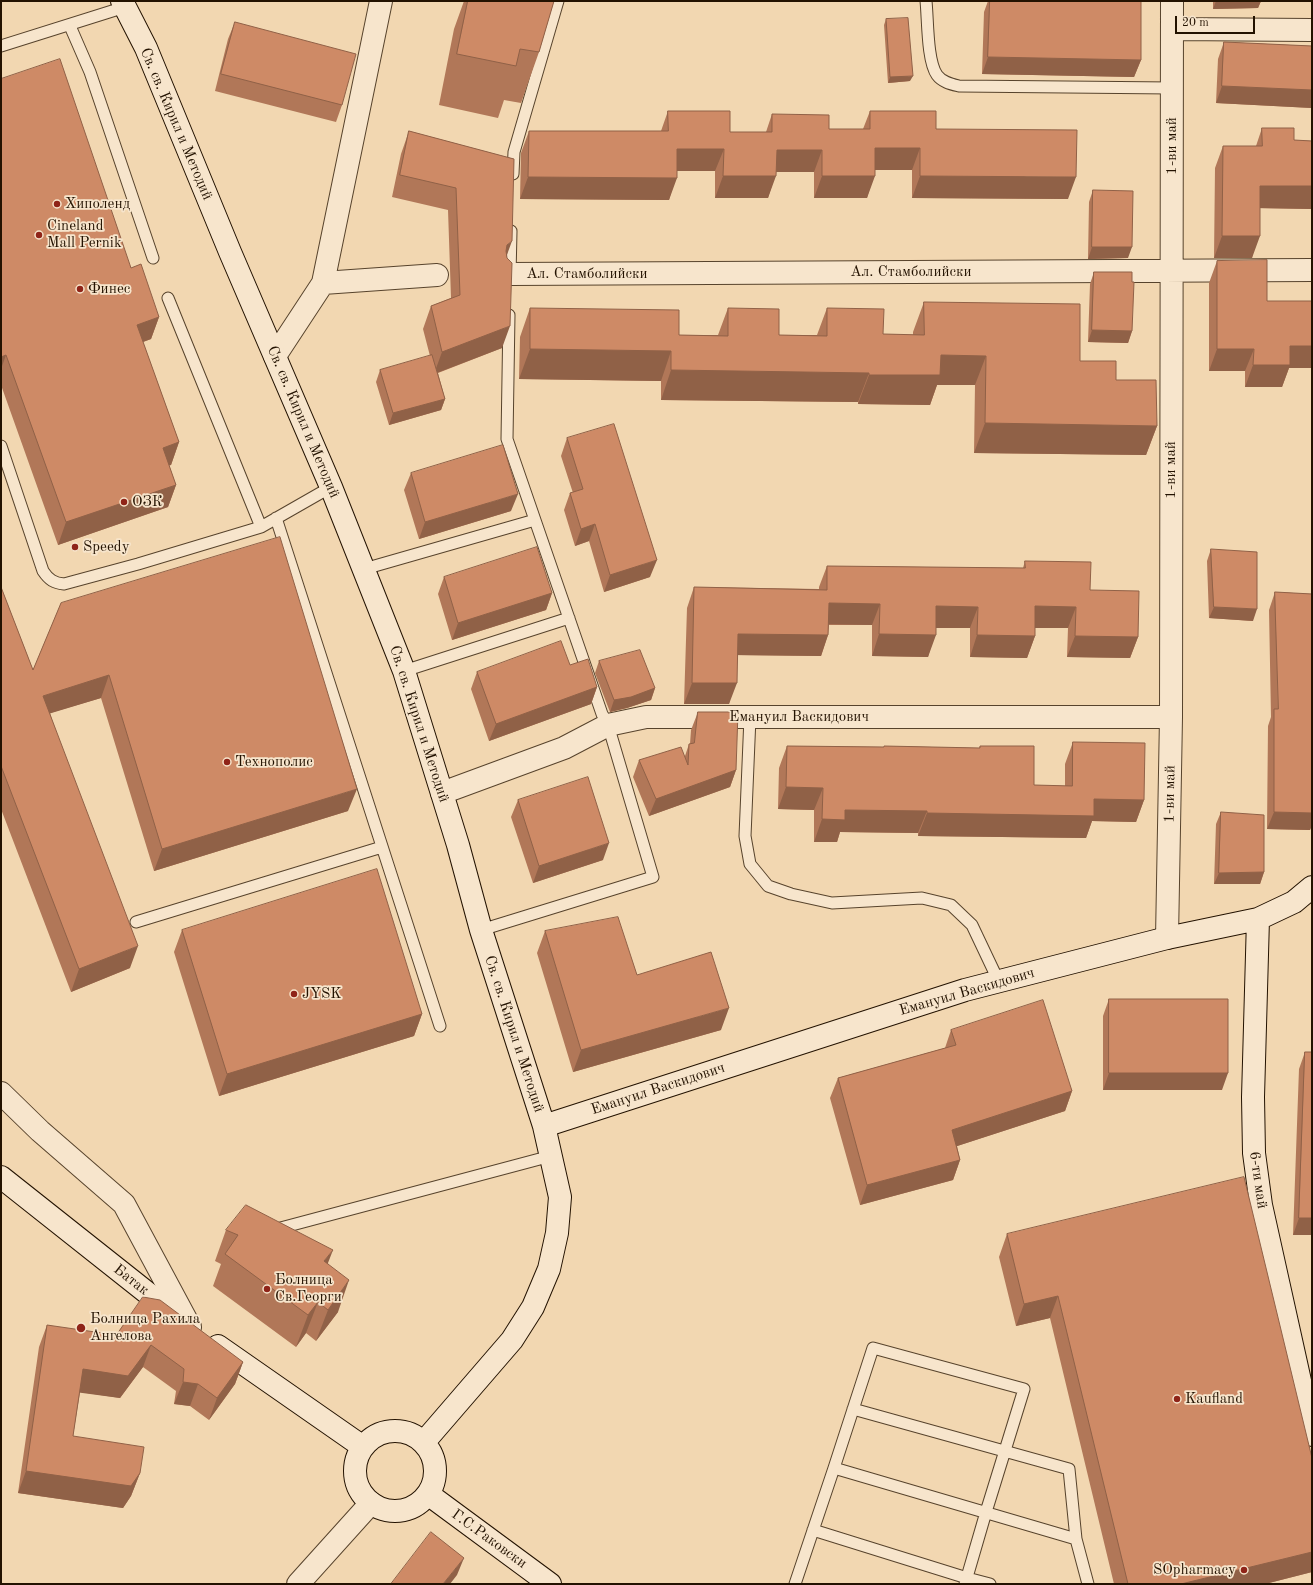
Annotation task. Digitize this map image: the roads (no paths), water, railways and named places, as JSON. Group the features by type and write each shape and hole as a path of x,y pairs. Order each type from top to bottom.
{"street":[{"path":"275,356 323,283 381,1"},
{"name":"1-ви май","path":"1167,938 1171,717 1172,1"},
{"name":"Св. св. Кирил и Методий","path":"124,4 146,48 230,252 331,487 404,671 442,793 481,930 544,1126 560,1197 557,1233 549,1269 533,1307 512,1340 424,1442"},
{"path":"1172,29 1312,30"},
{"name":"Ал. Стамболийски","path":"510,282 1312,270"},
{"path":"323,283 437,275"},
{"name":"Емануил Васкидович","path":"442,793 564,748 608,725 646,717 1171,717"},
{"name":"Емануил Васкидович","path":"544,1126 958,993 1167,938 1258,919 1294,902 1312,887"},
{"name":"6-ти май","path":"1258,919 1253,1097 1254,1153 1261,1205 1312,1435"},
{"path":"1,1093 40,1131 124,1204 190,1327"},
{"name":"Батак","path":"1,1177 190,1327 363,1447"},
{"path":"391,1430 405,1431 424,1442 434,1458 436,1471 433,1485 428,1494 417,1505 405,1511 392,1512 379,1509 371,1503 360,1491 355,1478 355,1465 359,1452 367,1442 378,1434 391,1430"},
{"name":"Г.С.Раковски","path":"428,1494 550,1584"},
{"path":"298,1584 371,1503"}],"lane":[{"path":"513,182 514,152 558,1"},
{"path":"926,1 931,64 938,76 946,83 959,86 1172,88"},
{"path":"1,46 70,26 124,4"},
{"path":"70,26 90,72 153,258"},
{"path":"510,282 512,221"},
{"path":"168,298 261,528"},
{"path":"481,930 653,877 608,725 602,714 507,438 509,306"},
{"path":"1,446 44,571 48,578 55,583 64,584 94,576 261,528 331,487"},
{"path":"276,518 440,1026"},
{"path":"364,569 535,520"},
{"path":"404,671 569,618"},
{"path":"750,717 745,836 750,864 768,886 791,894 832,903 922,898 951,905 972,925 999,982"},
{"path":"136,922 382,847"},
{"path":"263,1232 551,1156"},
{"path":"795,1584 873,1348 1024,1388 966,1581"},
{"path":"853,1409 1069,1469 1076,1538 1088,1584"},
{"path":"834,1468 1076,1538"},
{"path":"813,1530 966,1581 990,1584"}],"place":[{"name":"Хиполенд","path":"57,204"},
{"name":"Cineland Mall Pernik","path":"39,235"},
{"name":"Финес","path":"80,289"},
{"name":"ОЗК","path":"124,502"},
{"name":"Speedy","path":"75,547"},
{"name":"Технополис","path":"227,762"},
{"name":"JYSK","path":"294,994"},
{"name":"Болница Св.Георги","path":"267,1289"},
{"name":"Болница Рахила Ангелова","path":"81,1328"},
{"name":"Kaufland","path":"1177,1399"},
{"name":"SOpharmacy","path":"1244,1570"}]}
